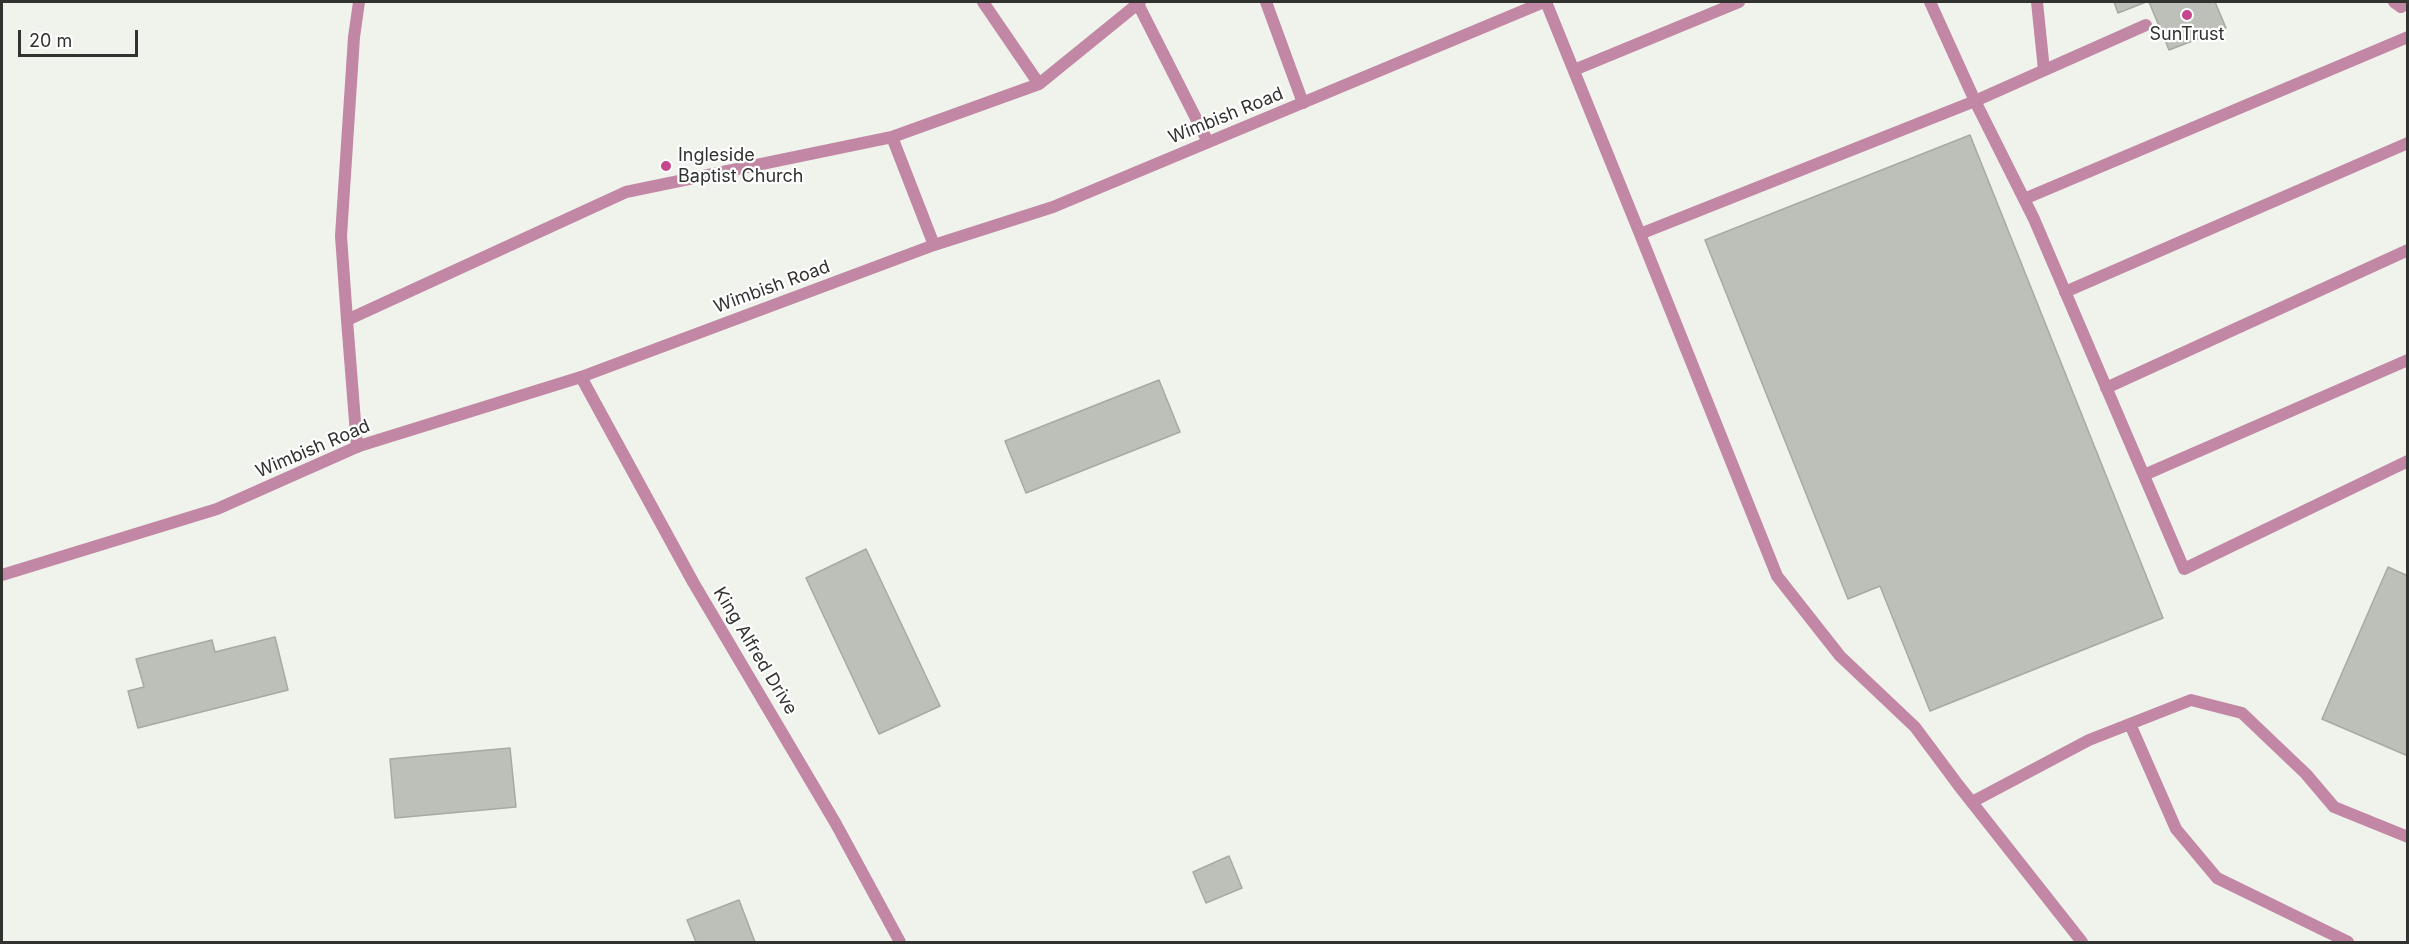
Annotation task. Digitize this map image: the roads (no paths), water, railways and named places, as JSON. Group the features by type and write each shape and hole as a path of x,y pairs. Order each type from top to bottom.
{"street":[{"path":"357,447 341,236 354,37 359,2"},
{"path":"983,2 1039,84"},
{"path":"347,320 626,192 892,137 1039,84 1138,2 1208,142"},
{"path":"1266,2 1303,103"},
{"path":"1545,2 1778,576 1840,656 1915,727 2082,942"},
{"name":"Wimbish Road","path":"2,575 217,509 357,447 581,377 934,245 1053,207 1545,2"},
{"path":"1574,69 1740,2"},
{"path":"1930,2 2024,200 2184,569 2408,461"},
{"path":"2037,2 2044,70"},
{"path":"1640,234 1976,101 2145,25"},
{"path":"2024,200 2408,37"},
{"path":"892,137 934,245"},
{"path":"2065,292 2408,143"},
{"path":"2106,388 2408,250"},
{"path":"2144,475 2408,360"},
{"name":"King Alfred Drive","path":"581,377 693,582 836,824 900,942"},
{"path":"1972,802 2089,740 2191,700 2242,712 2306,774 2334,807 2408,837"},
{"path":"2130,724 2176,829 2217,878 2348,942"}],"place":[{"name":"SunTrust","path":"2187,15"},
{"name":"Ingleside Baptist Church","path":"666,166"}]}
